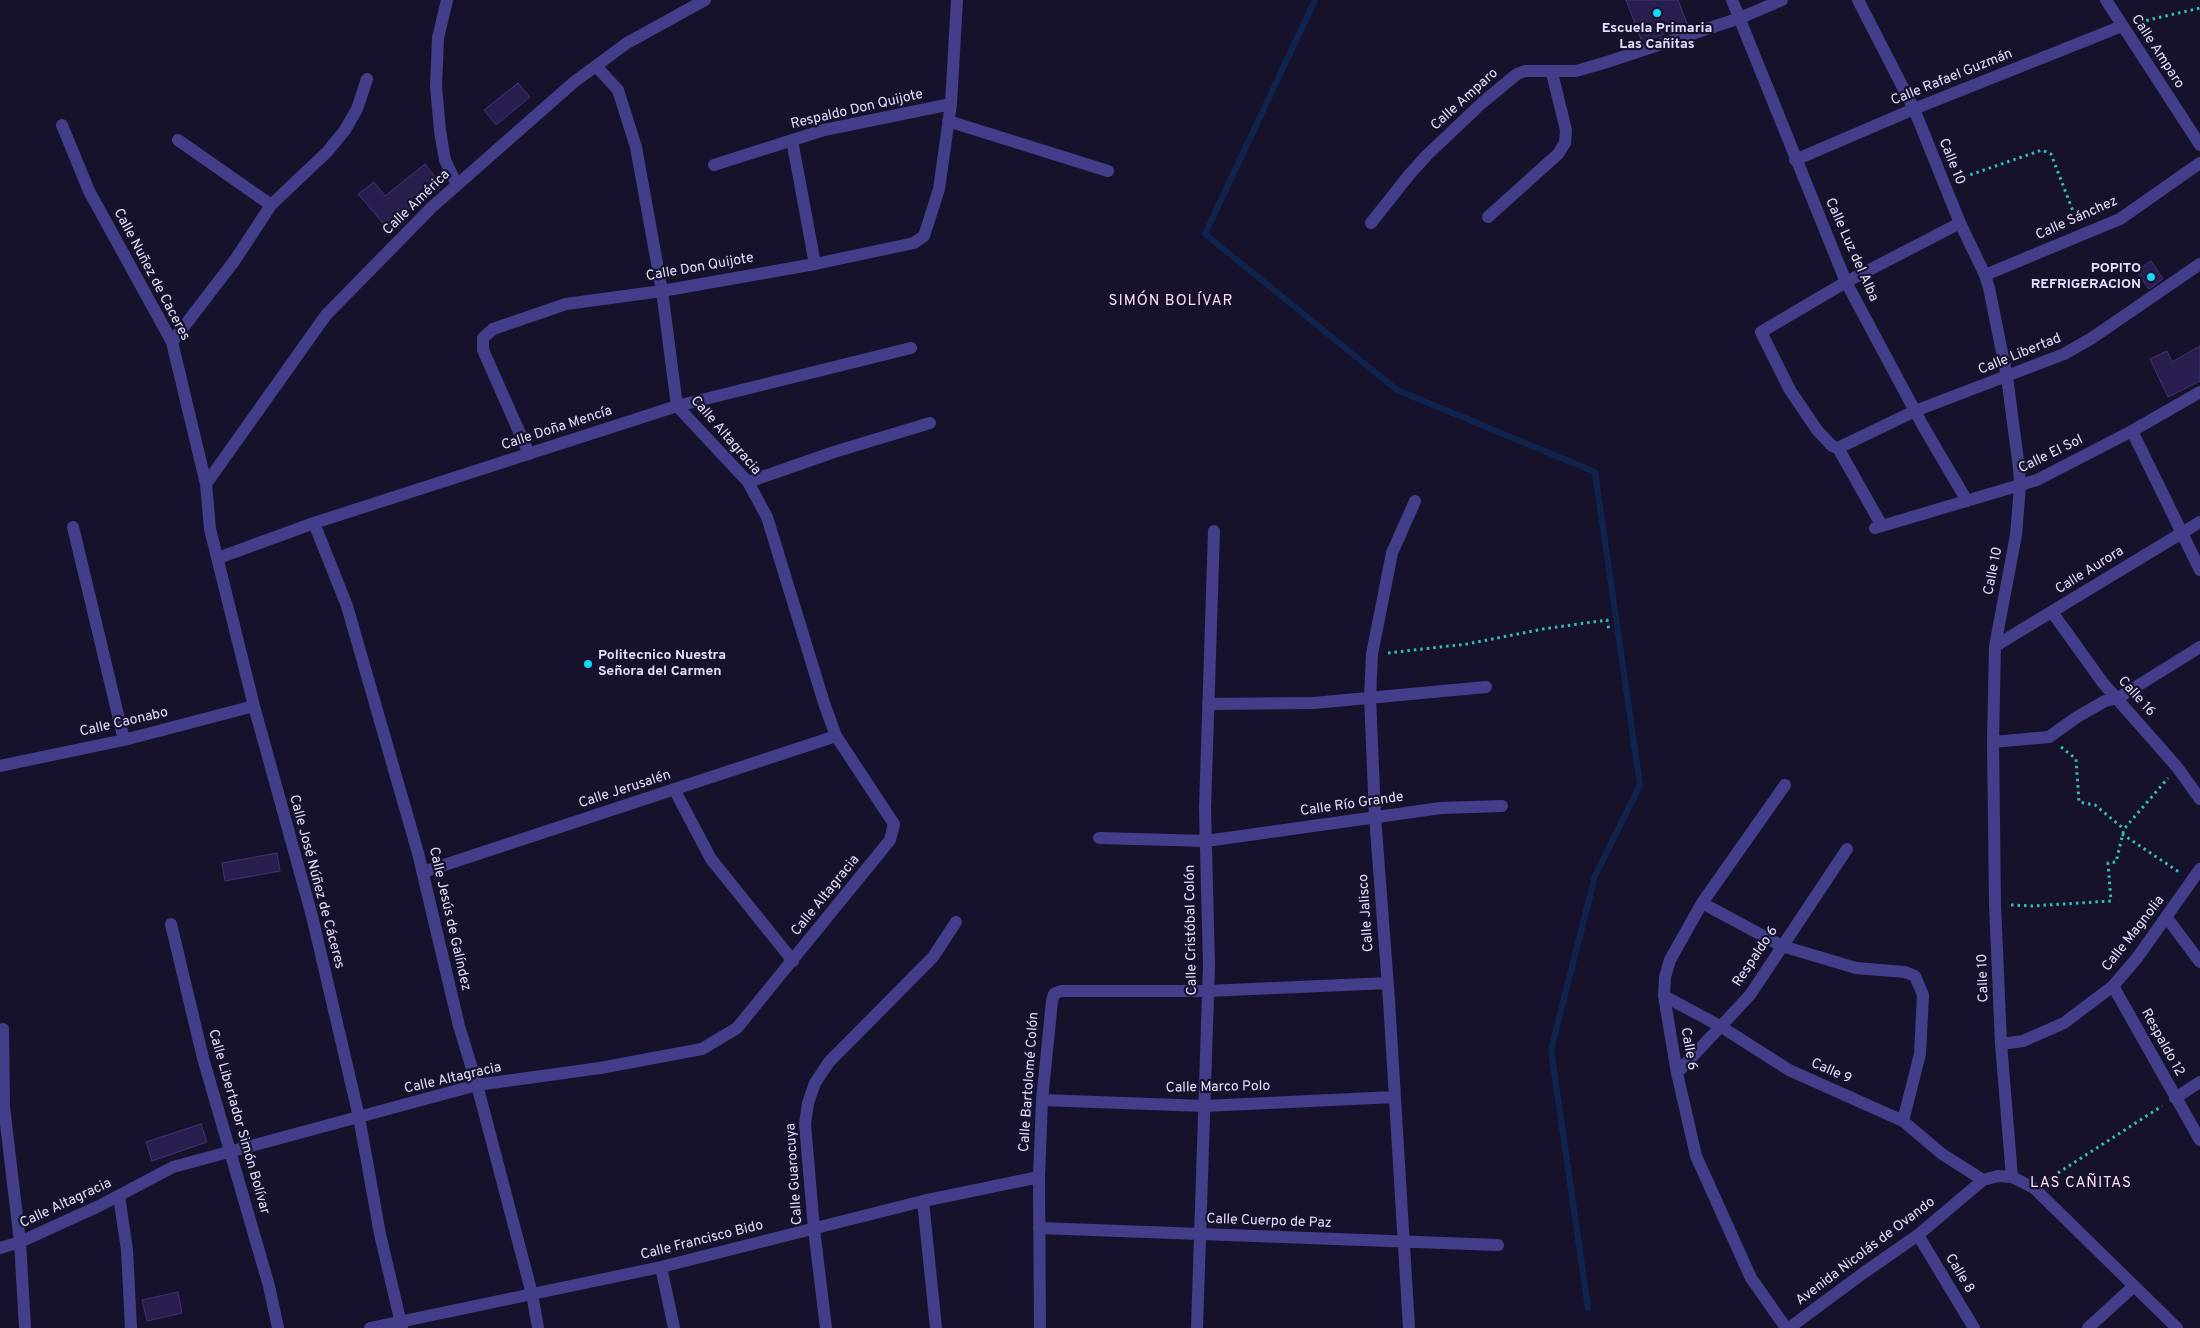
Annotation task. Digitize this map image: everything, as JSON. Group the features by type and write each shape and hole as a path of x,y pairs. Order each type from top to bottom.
{"street":[{"path":"447,0 438,38 436,86 445,160 457,185"},
{"name":"Calle América","path":"206,484 326,315 432,207 574,82 627,43 705,0"},
{"path":"957,0 951,104 948,121 1108,171"},
{"name":"Calle Luz del Alba","path":"1732,0 1795,160 1846,282 1915,411 1967,501"},
{"name":"Calle Amparo","path":"1371,223 1409,175 1490,96 1517,74 1525,72 1552,73 1576,71 1604,64 1740,18 1782,0"},
{"name":"Calle 10","path":"1858,0 1914,109 1960,223 1985,275 2007,377 2020,486 2016,535 1995,646 1993,742 1995,904 2002,1044 2012,1177"},
{"name":"Calle Amparo","path":"2106,0 2200,145"},
{"name":"Calle Rafael Guzmán","path":"1795,160 1914,109 2122,26"},
{"name":"Calle Altagracia","path":"0,1248 20,1242 119,1196 173,1167 477,1085 600,1068 702,1049 737,1028 890,840 894,832 894,824 836,736 768,518 748,482 677,406 662,291 636,147 618,90 596,66"},
{"path":"1488,218 1558,154 1564,143 1565,124 1552,73"},
{"path":"172,342 235,260 271,205 327,152 345,130 357,109 368,80"},
{"name":"Respaldo Don Quijote","path":"714,165 824,130 951,104"},
{"name":"Calle Don Quijote","path":"529,454 484,350 483,338 493,329 566,304 662,291 815,264 914,243 924,236 939,189 948,121"},
{"name":"Calle Nuñez de Caceres","path":"62,125 89,191 172,342 195,445"},
{"path":"178,140 271,205"},
{"path":"792,140 815,264"},
{"name":"Calle Sánchez","path":"1985,275 2120,219 2200,163"},
{"path":"1838,448 1832,446 1808,417 1761,335 1761,331 1846,282 1960,223"},
{"name":"Calle Libertad","path":"1838,448 1915,411 2007,377 2077,347 2200,264"},
{"name":"Calle Doña Mencía","path":"218,558 314,523 677,406 911,348"},
{"name":"Calle El Sol","path":"1838,448 1879,528 2037,480 2132,431 2200,392"},
{"path":"748,482 834,452 930,423"},
{"path":"2132,431 2200,570"},
{"name":"Calle José Núñez de Cáceres","path":"195,445 206,484 210,529 254,706 312,916 358,1118 380,1234 402,1325"},
{"name":"Calle Jalisco","path":"1409,1328 1388,984 1375,816 1370,697 1372,654 1392,552 1415,501"},
{"name":"Calle Aurora","path":"1995,646 2200,522"},
{"name":"Calle Jesús de Galíndez","path":"314,523 347,606 423,872 459,1026 477,1085 532,1294 538,1328"},
{"path":"73,528 124,740"},
{"name":"Calle Cristóbal Colón","path":"1197,1328 1208,991 1206,841 1208,704 1214,531"},
{"name":"Calle 16","path":"2052,612 2103,683 2177,767 2200,799"},
{"path":"1993,742 2049,737 2105,701 2118,698 2200,647"},
{"path":"1208,704 1314,702 1486,688"},
{"name":"Calle Caonabo","path":"0,766 124,740 254,706"},
{"name":"Calle Jerusalén","path":"423,872 836,736"},
{"name":"Calle 6","path":"1785,785 1702,903 1670,960 1665,977 1664,996 1677,1073 1696,1156 1751,1278 1788,1328"},
{"path":"674,789 711,859 771,937 793,961"},
{"name":"Calle Río Grande","path":"1099,838 1206,841 1441,808 1502,806"},
{"name":"Respaldo 6","path":"1677,1073 1750,994 1847,848"},
{"name":"Calle Magnolia","path":"2002,1044 2023,1041 2064,1023 2113,986 2167,918 2200,869"},
{"path":"1702,903 1782,946 1856,968 1905,972 1915,976 1920,984 1923,995 1920,1054 1903,1121"},
{"path":"2167,918 2200,962"},
{"name":"Calle Guarocuya","path":"826,1328 814,1229 805,1124 808,1103 815,1083 829,1062 933,957 956,922"},
{"name":"Calle Libertador Simón Bolívar","path":"171,924 203,1058 264,1268 278,1328"},
{"name":"Calle Bartolomé Colón","path":"1040,1328 1039,1177 1042,1100 1054,994 1061,990 1208,991 1388,984"},
{"name":"Respaldo 12","path":"2113,986 2174,1098 2200,1140"},
{"name":"Calle 9","path":"1664,996 1720,1026 1789,1070 1903,1121 1942,1154 1983,1180"},
{"path":"2,1029 4,1107 20,1242 25,1328"},
{"path":"2174,1098 2200,1082"},
{"name":"Calle Marco Polo","path":"1042,1100 1204,1106 1395,1097"},
{"path":"1983,1180 1998,1176 2012,1177 2034,1188 2177,1328"},
{"name":"Calle Francisco Bido","path":"370,1328 402,1325 532,1294 661,1267 923,1201 1039,1177"},
{"name":"Avenida Nicolás de Ovando","path":"1788,1328 1918,1235 1983,1180"},
{"path":"119,1196 127,1250 131,1328"},
{"path":"923,1201 936,1328"},
{"name":"Calle Cuerpo de Paz","path":"1039,1228 1498,1245"},
{"name":"Calle 8","path":"1918,1235 1974,1328"},
{"path":"661,1267 674,1328"},
{"path":"2088,1328 2134,1286"}],"path":[{"path":"2122,26 2200,8"},
{"path":"1944,184 2042,150 2051,154 2083,234"},
{"path":"1372,654 1467,644 1543,629 1607,620 1609,630"},
{"path":"2049,737 2076,759 2079,802 2095,805 2124,829"},
{"path":"1995,904 2032,906 2111,901 2108,863 2116,862 2124,829 2177,767"},
{"path":"2122,834 2192,881"},
{"path":"2034,1188 2174,1098"}],"building":[{"name":"Escuela Primaria Las Cañitas","path":"1626,0 1678,0 1688,26 1642,42"},
{"path":"518,83 530,97 496,125 484,110"},
{"path":"425,164 440,183 401,215 403,217 388,229 358,194 374,182 385,196"},
{"name":"POPITO REFRIGERACION","path":"2151,261 2163,279 2149,289 2136,271"},
{"path":"2200,346 2200,381 2168,397 2150,359 2167,351 2172,362"},
{"path":"277,853 280,871 225,881 222,863"},
{"path":"201,1124 207,1142 152,1161 146,1142"},
{"path":"178,1292 182,1313 147,1321 142,1300"}],"waterway":[{"path":"1315,0 1205,234 1397,390 1595,472 1640,785 1595,876 1551,1050 1588,1308"}],"place":[{"name":"Escuela Primaria Las Cañitas","path":"1657,13"},
{"name":"POPITO REFRIGERACION","path":"2151,277"},
{"name":"Politecnico Nuestra Señora del Carmen","path":"588,664"}],"district":[{"name":"SIMÓN BOLÍVAR","path":"1171,302"},
{"name":"LAS CAÑITAS","path":"2081,1184"}]}
